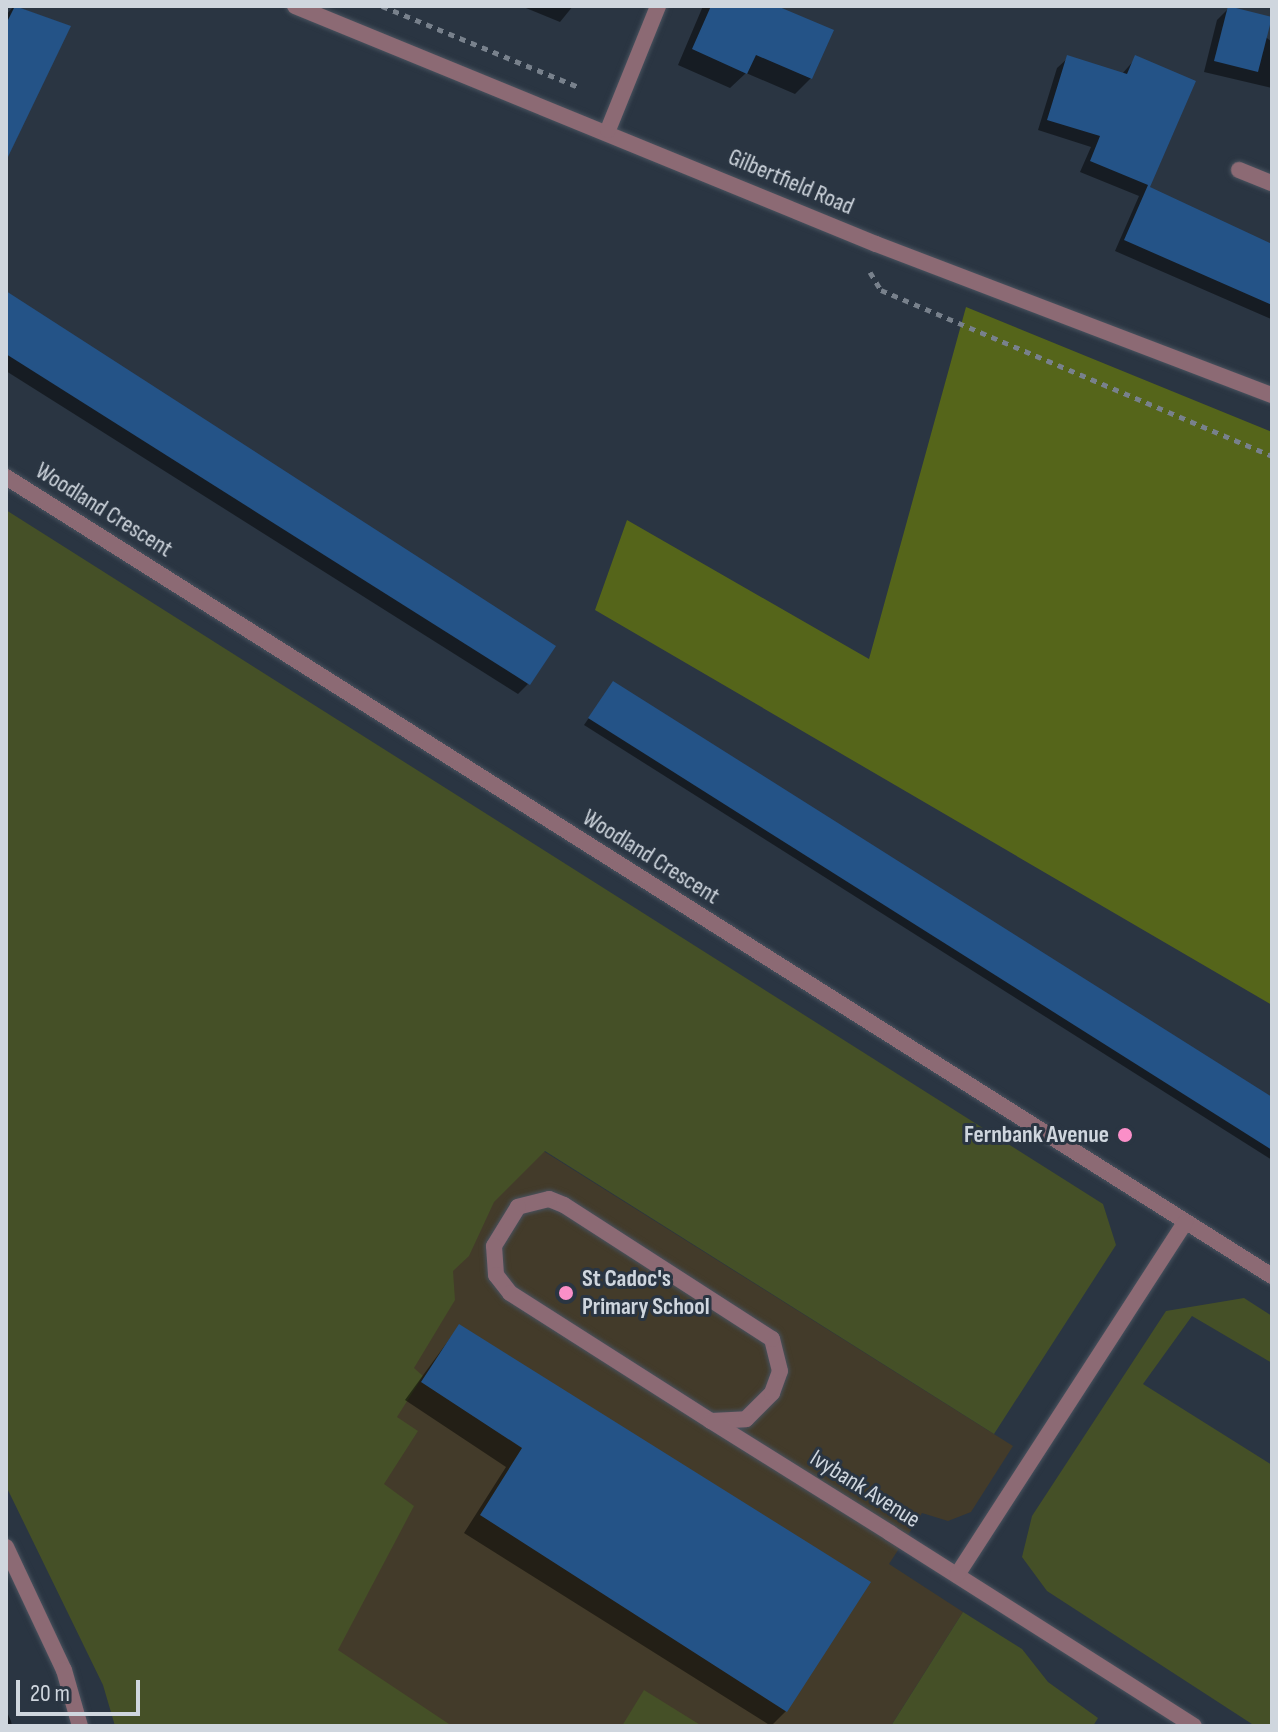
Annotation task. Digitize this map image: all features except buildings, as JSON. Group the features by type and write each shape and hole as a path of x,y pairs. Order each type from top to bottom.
{"street":[{"name":"Gilbertfield Road","path":"295,6 608,130 876,244 1272,395"},
{"path":"608,130 658,6"},
{"path":"1239,170 1272,183"},
{"name":"Woodland Crescent","path":"6,477 1272,1276"},
{"name":"Ivybank Avenue","path":"711,1421 746,1419 772,1393 779,1355 757,1324 549,1199 518,1207 498,1232 496,1275 510,1293 711,1421 957,1575 1194,1726"},
{"path":"957,1575 1185,1222"},
{"path":"6,1547 64,1670 80,1726"}],"path":[{"path":"876,244 870,268 881,290 1272,456"}],"shaded area":[{"name":"St Cadoc's Primary School","path":"440,1086 1013,1446 971,1512 948,1521 922,1513 889,1564 963,1612 891,1726 203,1726"}],"green space":[{"path":"966,307 1272,432 1272,1005 595,610 627,520 869,659"},
{"path":"6,510 1103,1204 1116,1245 994,1434 545,1151 494,1202 469,1256 453,1271 455,1300 414,1368 423,1376 397,1417 418,1431 384,1484 414,1506 338,1650 452,1726 115,1726 103,1685 6,1486"},
{"path":"1244,1298 1272,1316 1272,1363 1192,1316 1143,1384 1272,1465 1272,1726 1255,1726 1047,1591 1022,1557 1032,1516 1166,1311"},
{"path":"963,1612 1022,1649 1048,1682 1098,1718 1093,1726 891,1726"},
{"path":"644,1690 702,1726 622,1726"}],"place":[{"name":"Fernbank Avenue","path":"1125,1135"},
{"name":"St Cadoc's Primary School","path":"566,1293"}]}
